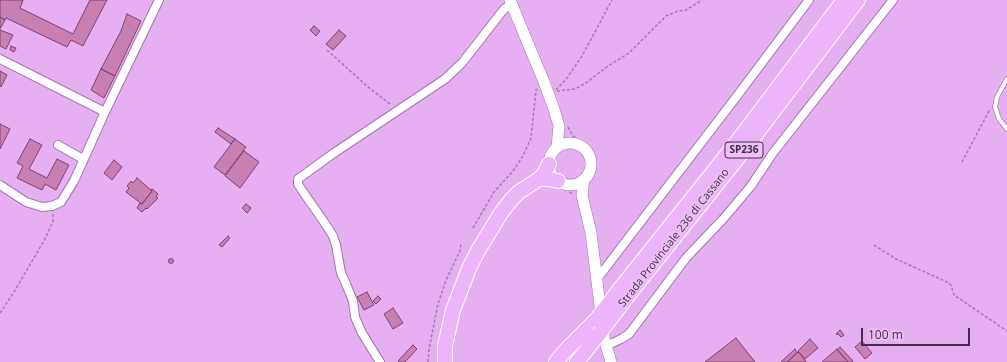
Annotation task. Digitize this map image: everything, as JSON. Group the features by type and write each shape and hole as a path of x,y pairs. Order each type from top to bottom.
{"highway":[{"name":"Strada Provinciale 236 di Cassano","path":"577,362 599,334 623,294 844,0"},
{"name":"Strada Provinciale 236 di Cassano","path":"564,362 596,320 623,294 741,154 858,0"},
{"path":"446,362 445,346 453,310 470,266 487,233 511,200 519,192 539,179 544,174 549,164"},
{"path":"539,179 548,179 563,183"},
{"path":"556,362 564,351 596,320"}],"main road":[{"path":"511,2 544,82 559,126 569,139 588,153 590,166 584,179 579,182 563,183"},
{"path":"559,126 557,147 550,158 550,171 553,177 575,189 582,196"},
{"path":"557,147 563,144 577,144"},
{"path":"584,179 582,196 591,233 604,338 611,362"}],"street":[{"path":"0,185 26,202 42,207 52,206 62,202 74,181 105,112 159,0"},
{"path":"597,279 737,96 808,0"},
{"path":"606,346 629,334 686,258 724,218 751,186 773,153 894,0"},
{"path":"380,362 355,317 353,301 341,273 333,236 298,184 298,180 306,173 445,79 454,71 511,2"},
{"path":"0,59 105,112"},
{"path":"58,145 84,159"}],"lane":[{"path":"1007,79 997,97 995,107 999,119 1007,129"}],"path":[{"path":"612,0 582,56 567,78 555,91 575,89 586,84 608,66 629,53 666,16 678,11 686,10 702,0"},
{"path":"327,50 367,86 398,110"},
{"path":"473,228 494,192 513,171 523,156 531,138 536,90 544,82"},
{"path":"962,162 990,109 995,107"},
{"path":"0,313 45,239 52,222 52,206"},
{"path":"428,362 429,349 438,304 446,280 460,250 461,243"},
{"path":"874,245 896,259 947,282 951,285 954,295 1007,331"}],"building":[{"path":"0,0 23,0 20,8 73,34 90,0 107,0 83,46 71,40 67,47 6,18 5,20 0,17"},
{"path":"127,14 141,21 115,76 101,69 121,31"},
{"path":"0,17 5,20 0,29"},
{"path":"314,26 320,31 316,36 310,30"},
{"path":"0,30 13,35 6,49 0,46"},
{"path":"339,30 346,36 333,50 326,44"},
{"path":"11,46 16,48 14,52 10,50"},
{"path":"101,69 115,76 104,98 91,90"},
{"path":"0,71 7,75 1,87 0,86"},
{"path":"0,124 10,129 0,149"},
{"path":"218,128 235,139 231,144 215,132"},
{"path":"30,139 42,145 29,169 47,178 57,159 69,165 56,190 45,184 42,190 17,178 23,166 17,163"},
{"path":"235,139 246,147 225,175 214,167"},
{"path":"244,151 259,162 240,188 225,176"},
{"path":"114,160 122,167 112,180 104,173"},
{"path":"137,178 152,191 142,204 126,192 129,188 127,186 131,181 133,183"},
{"path":"152,189 158,194 156,197 158,198 142,212 137,208 140,203 142,204"},
{"path":"246,204 251,208 247,213 242,208"},
{"path":"228,236 230,238 222,247 219,245"},
{"path":"171,258 174,261 171,264 168,261"},
{"path":"367,292 374,305 364,310 357,297"},
{"path":"378,296 381,299 376,304 373,301"},
{"path":"393,308 403,323 393,329 384,314"},
{"path":"840,330 844,335 841,337 836,334"},
{"path":"736,338 755,362 705,362"},
{"path":"810,339 818,348 805,359 798,351"},
{"path":"862,341 872,353 865,359 855,347"},
{"path":"413,345 417,349 405,362 399,362 398,361"},
{"path":"840,347 853,361 852,362 848,362 837,350"},
{"path":"795,349 797,353 787,362 781,362"},
{"path":"837,349 848,362 822,362"},
{"path":"798,352 806,361 787,362"}]}
